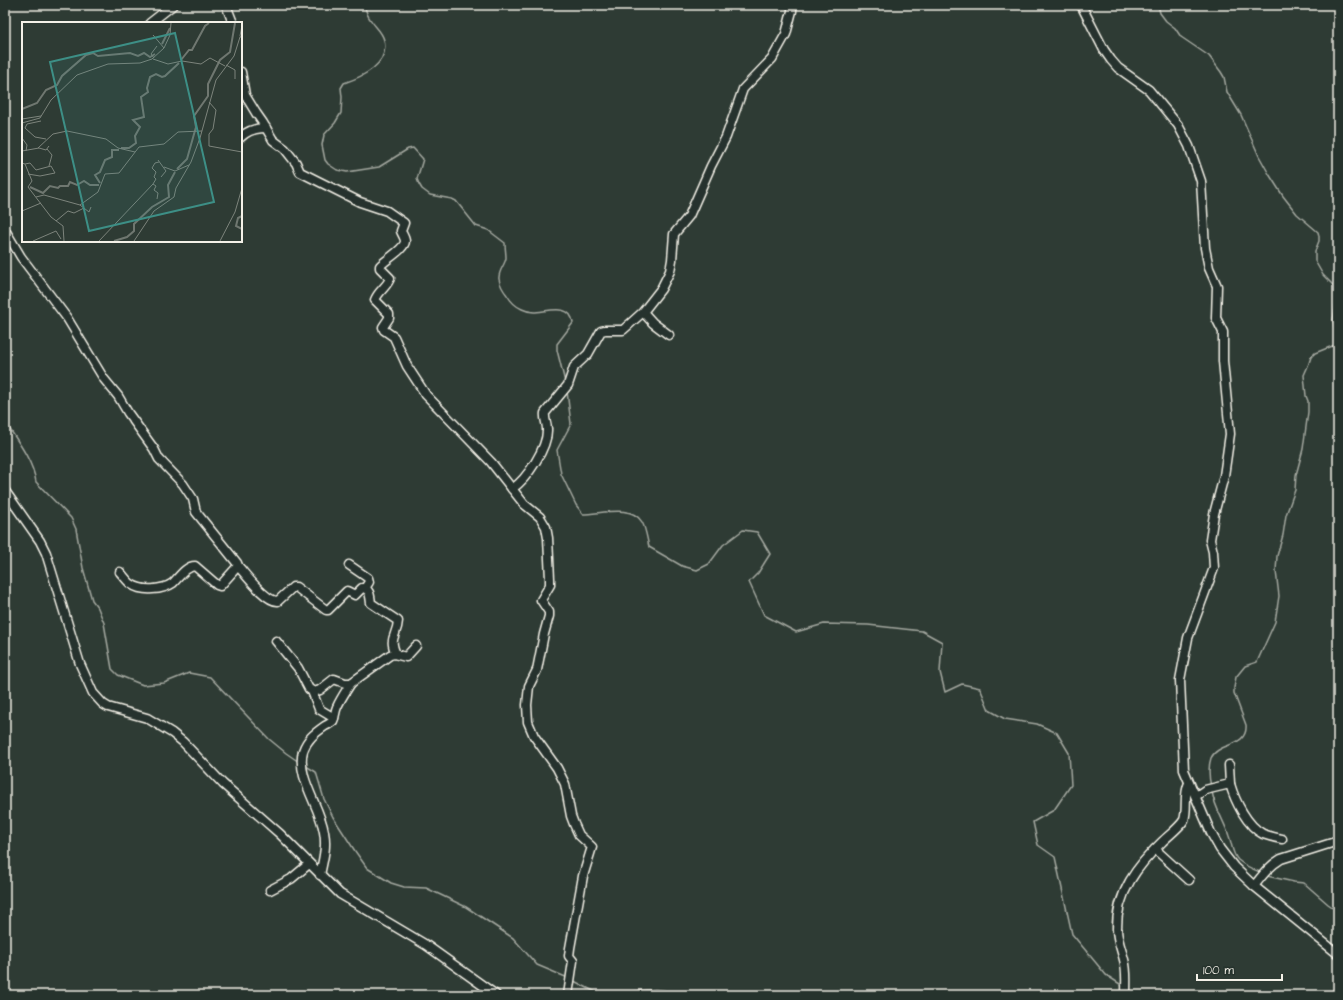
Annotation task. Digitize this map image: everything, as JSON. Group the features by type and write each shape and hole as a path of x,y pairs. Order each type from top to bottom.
{"street":[{"path":"151,22 173,5"},
{"path":"226,5 233,22"},
{"path":"512,489 530,471 546,439 547,428 545,413 568,385 574,367 584,359 591,350 601,331 623,330 643,312 661,289 670,271 674,234 689,216 711,166 726,137 743,89 772,59 786,34 792,5"},
{"path":"1081,5 1104,50 1111,60 1118,68 1149,90 1178,125 1190,146 1201,181 1206,255 1210,272 1216,280 1217,286 1216,318 1223,332 1223,360 1230,434 1224,476 1214,514 1210,540 1213,552 1214,568 1188,638 1180,680 1183,762 1186,777 1196,796 1211,833 1220,849 1234,867 1254,886 1338,954"},
{"path":"242,78 245,95 273,140 285,149 302,173 360,202 386,211 404,223 401,232 405,238 405,243 380,266 380,268 390,278 375,300 389,314 389,318 383,327 384,330 394,337 407,366 426,395 491,462 524,504 540,516 546,527 549,549 550,585 541,600 549,612 549,616 537,670 529,686 527,705 528,722 534,736 557,768 565,784 571,816 579,835 592,847 583,876 570,948 569,956 573,961 568,995"},
{"path":"242,136 252,130 266,128"},
{"path":"5,230 21,257 66,318 104,379 118,396 160,459 183,484 193,499 196,512 238,566 267,597 278,601 296,587 326,610 347,591 355,595 362,588 365,588 369,582 368,578 349,565"},
{"path":"643,312 653,323 669,335"},
{"path":"5,491 40,541 46,553 80,664 92,693 108,707 147,718 172,733 183,742 223,784 280,834 340,894 426,945 496,995"},
{"path":"120,572 131,584 139,588 162,588 171,584 189,567 195,566 218,586 220,586 238,566"},
{"path":"365,588 370,594 371,603 398,620 392,642 392,646 396,654"},
{"path":"276,641 298,668 309,689 312,691 319,709 334,718"},
{"path":"320,874 326,844 321,818 302,767 302,758 306,744 314,734 332,722 337,707 351,683 390,654 406,657 416,646"},
{"path":"312,691 317,691 334,679 345,684 351,683"},
{"path":"1229,765 1230,784 1235,802 1249,822 1263,834 1282,839"},
{"path":"1126,995 1125,964 1117,931 1118,911 1124,891 1137,870 1155,849 1184,820 1186,816 1185,792 1189,783"},
{"path":"1196,796 1205,790 1230,784"},
{"path":"1254,886 1262,875 1273,864 1281,859 1338,841"},
{"path":"1155,849 1188,880"},
{"path":"270,890 291,879 309,864"}],"waterway":[{"path":"364,5 367,14 383,37 385,48 383,56 379,63 373,68 359,77 344,83 341,88 341,113 335,123 324,135 322,145 325,160 337,170 347,172 379,167 408,149 413,148 423,159 417,179 422,189 430,195 456,201 476,226 488,230 505,243 506,258 499,279 502,287 512,302 520,308 528,311 563,310 568,312 571,316 573,323 557,344 557,350 565,382"},
{"path":"1158,5 1160,13 1166,21 1175,28 1181,37 1209,56 1221,72 1224,77 1227,92 1241,115 1259,156 1269,174 1297,214 1318,232 1319,241 1315,251 1315,261 1323,275 1338,290 1333,320 1337,341 1335,345 1315,353 1311,357 1304,375 1308,412 1303,449 1296,475 1295,490 1286,515 1283,535 1277,556 1276,571 1279,596 1275,622 1257,662 1245,666 1236,677 1234,693 1246,725 1245,732 1242,738 1220,749 1211,758 1209,765 1211,787"},
{"path":"567,391 571,424 557,450 561,474 576,505 583,514 616,511 631,513 637,516 642,522 649,547 682,566 697,570 709,564 723,545 743,530 757,532 770,554 758,573 749,582 764,615 796,632 824,624 868,625 922,631 942,642 940,672 945,692 962,684 980,688 989,710 1005,719 1037,724 1057,733 1069,753 1071,785 1054,810 1033,822 1038,845 1055,857 1072,934 1106,975 1123,986"},
{"path":"5,422 32,466 36,482 71,518 76,529 83,568 92,600 98,608 104,623 112,669 118,675 143,685 164,683 189,673 210,677 269,739 299,762"},
{"path":"306,766 316,772 324,799 333,817 367,868 391,883 404,887 426,888 466,907 513,938 537,965 568,978"},
{"path":"1212,792 1215,804 1227,830 1236,858 1245,865 1260,872"},
{"path":"1267,876 1304,883 1338,911"},
{"path":"574,981 601,994 615,994 651,989 669,991 678,995"}]}
